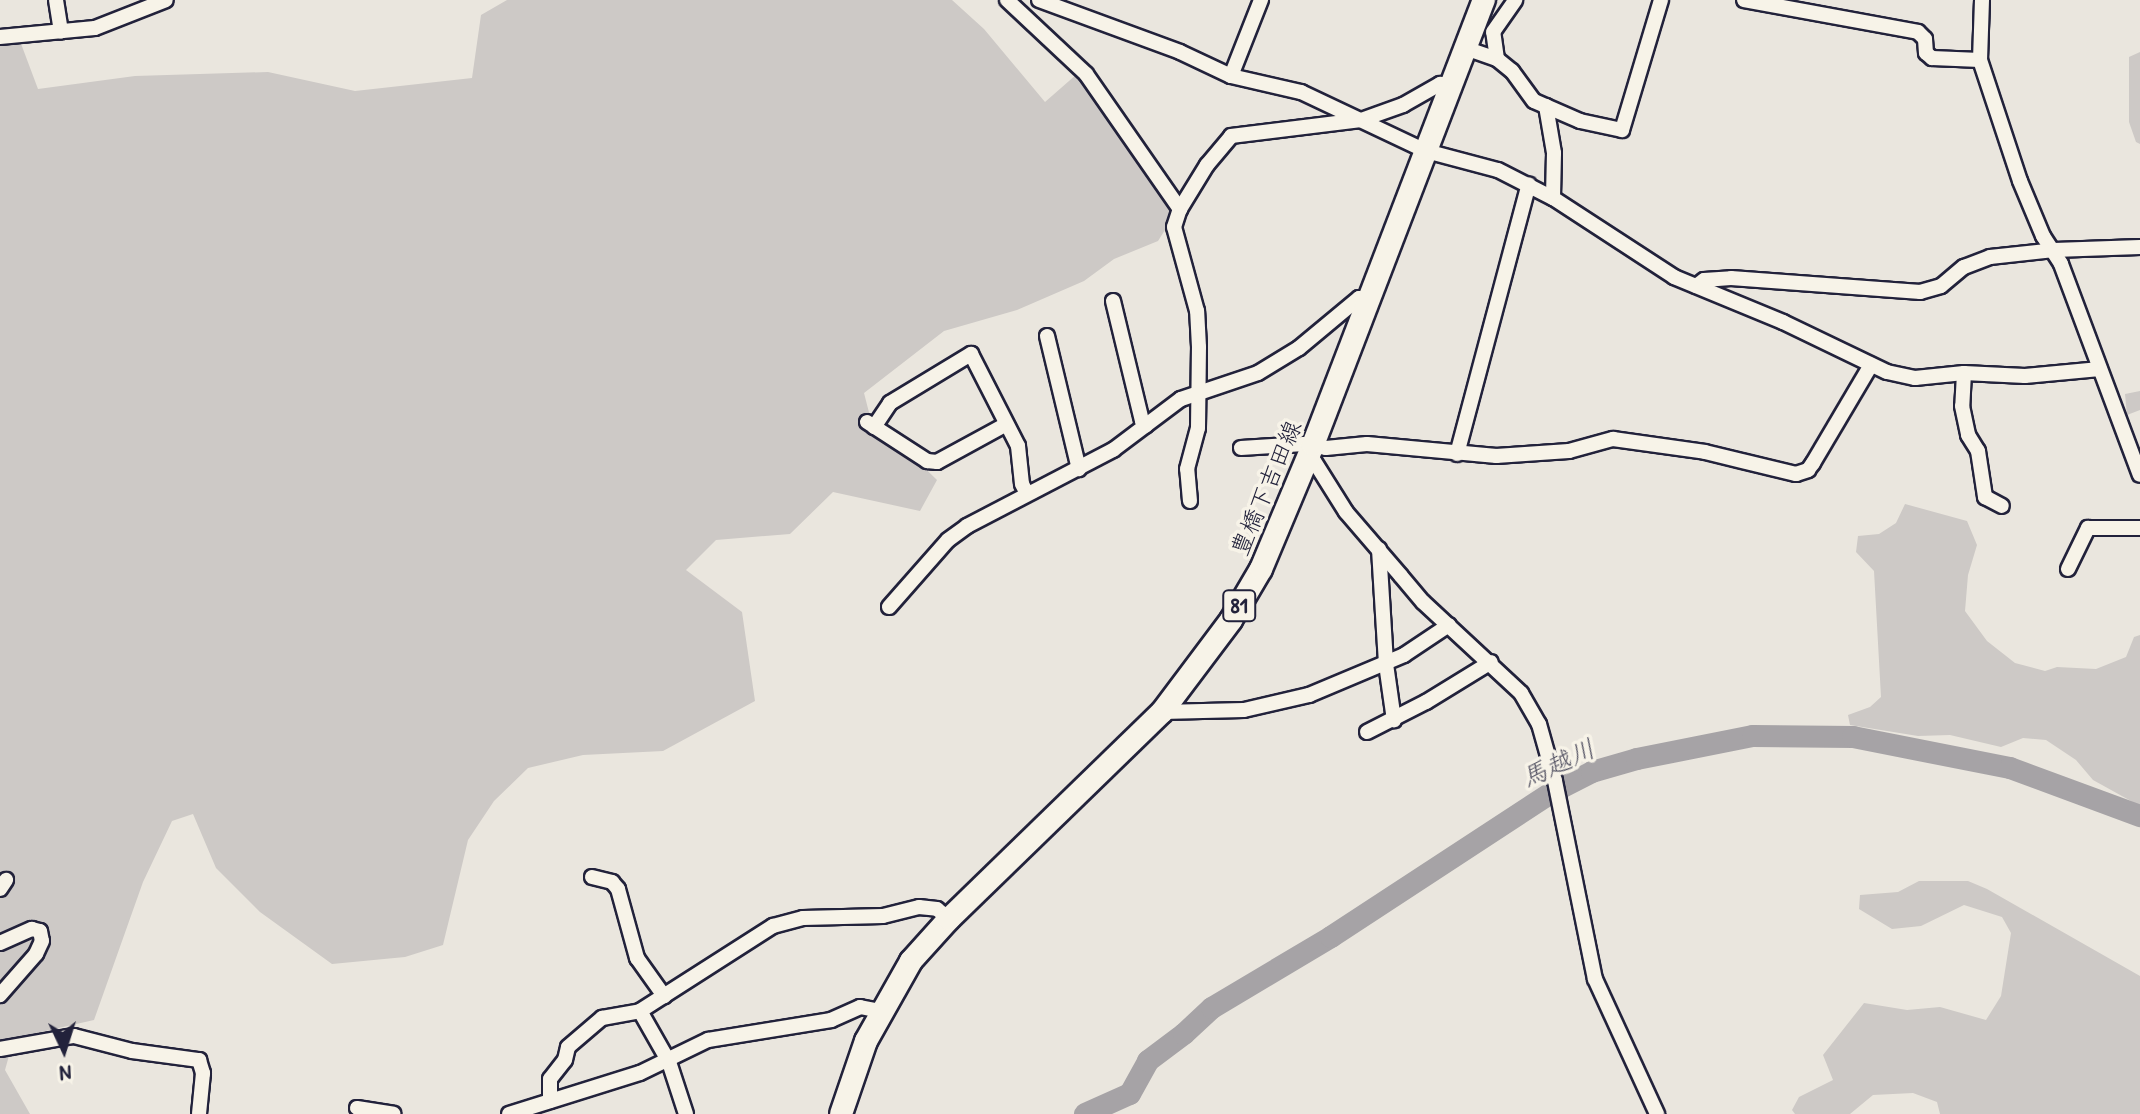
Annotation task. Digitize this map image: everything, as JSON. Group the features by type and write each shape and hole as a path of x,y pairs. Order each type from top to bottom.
{"main road":[{"name":"豊橋下吉田線","path":"841,1114 861,1051 880,1011 911,961 949,919 1162,712 1231,620 1261,569 1310,451 1484,0"}],"street":[{"path":"56,0 61,32"},
{"path":"0,37 95,28 166,0"},
{"path":"1007,0 1086,74 1180,209"},
{"path":"1039,0 1180,52 1231,76 1301,92 1426,151 1498,170 1553,198 1654,265 1871,365 1906,377 1964,373 2025,376 2100,369"},
{"path":"1231,76 1261,0"},
{"path":"1497,59 1493,32 1515,0"},
{"path":"1465,48 1497,59 1512,71 1534,101 1580,121 1622,130 1661,0"},
{"path":"1744,0 1918,32 1925,39 1926,53 1932,58 1980,60"},
{"path":"1982,0 1980,60 2020,181 2043,236 2054,250 2140,475"},
{"path":"1190,501 1187,469 1198,428 1200,392 1197,311 1174,227 1180,209 1207,165 1231,136 1361,120 1403,105 1440,84 1451,84"},
{"path":"1546,106 1544,111 1554,153 1553,198"},
{"path":"1457,454 1529,184"},
{"path":"1696,286 1704,280 1731,278 1920,292 1941,286 1976,261 2054,250 2140,247"},
{"path":"889,607 948,540 1134,438 1167,407 1200,392 1258,373 1299,348 1359,298 1369,300"},
{"path":"1113,301 1142,421 1146,426"},
{"path":"1047,336 1079,469"},
{"path":"1005,425 937,462 927,461 870,424 890,403 971,354 1018,446 1022,484 1027,494"},
{"path":"1241,448 1310,451 1367,444 1496,456 1569,451 1613,439 1705,452 1796,474 1808,470 1813,463 1871,365"},
{"path":"1964,373 1962,406 1968,435 1978,451 1985,497 2002,506"},
{"path":"1310,451 1346,512 1423,602 1521,693 1539,724 1555,781 1595,979 1657,1114"},
{"path":"2068,569 2088,528 2140,528"},
{"path":"1379,549 1386,664 1394,720"},
{"path":"1162,712 1258,709 1338,685 1386,664 1449,625"},
{"path":"1367,732 1394,720 1491,662"},
{"path":"592,877 612,882 618,889 637,958 664,996"},
{"path":"550,1101 550,1079 565,1060 568,1047 602,1018 640,1011 783,922 841,915 874,917 919,907 937,909 949,919"},
{"path":"0,943 32,929 40,931 42,941 36,954 0,995"},
{"path":"509,1114 669,1062 700,1044 719,1038 831,1020 860,1007 880,1011"},
{"path":"640,1011 669,1062 686,1114"},
{"path":"0,1049 74,1036 132,1051 199,1060 203,1073 199,1114"},
{"path":"357,1108 394,1114"}],"shaded area":[{"path":"507,0 952,0 984,29 1045,102 1077,74 1175,214 1158,241 1114,259 1084,281 1017,310 944,331 864,393 873,428 901,445 937,480 920,511 833,492 790,534 716,540 686,570 742,612 755,701 663,751 583,755 528,768 494,801 468,840 443,945 405,957 332,964 260,912 216,868 193,814 172,821 143,882 94,1020 14,1038 5,1070 30,1114 0,1114 0,41 20,41 38,89 135,76 268,72 355,91 472,78 481,15"},
{"path":"2140,52 2140,144 2136,142 2129,122 2129,57"},
{"path":"2140,391 2140,410 2127,415 2125,394"},
{"path":"1905,504 1967,521 1977,545 1968,575 1965,611 1987,641 2015,663 2045,671 2057,667 2096,669 2126,657 2134,637 2140,635 2140,806 2093,780 2076,760 2046,740 2023,738 2001,747 1950,735 1918,736 1850,725 1848,715 1870,707 1881,697 1874,571 1856,552 1858,536 1879,534 1896,523"},
{"path":"1919,881 1968,881 1987,889 2140,976 2140,1114 1940,1114 1937,1102 1913,1093 1873,1095 1850,1114 1795,1114 1792,1110 1799,1097 1833,1080 1823,1055 1864,1003 1907,1010 1940,1007 1986,1020 2001,996 2011,933 2002,917 1964,905 1921,926 1892,929 1859,909 1860,895 1898,892"}],"waterway":[{"name":"馬越川","path":"1085,1114 1130,1094 1148,1061 1212,1008 1331,937 1553,792 1592,772 1637,759 1753,736 1853,737 2010,768 2140,816"}]}
